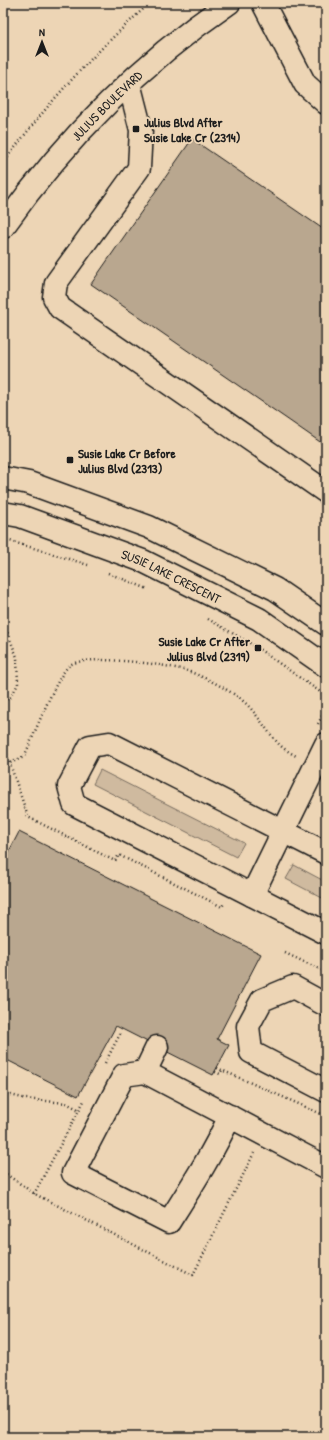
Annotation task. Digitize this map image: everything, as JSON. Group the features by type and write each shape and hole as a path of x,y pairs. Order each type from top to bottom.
{"street":[{"name":"JULIUS BOULEVARD","path":"3,227 41,176 67,146 129,83 182,38 229,3"},
{"path":"263,3 305,84 326,102"},
{"path":"129,83 141,130 139,168 56,283 54,297 60,308 326,492"},
{"path":"3,478 29,483 150,527 275,589 326,624"},
{"name":"SUSIE LAKE CRESCENT","path":"3,513 20,516 144,561 259,619 326,666"},
{"path":"243,890 283,832 322,735"},
{"path":"326,853 109,742 90,746 69,786 74,804 326,933"},
{"path":"326,1005 293,987 262,1000 248,1026 251,1052 326,1091"},
{"path":"145,1072 157,1047"},
{"path":"230,1116 204,1166 169,1222 73,1173 124,1075 145,1072 230,1116 326,1167"}],"path":[{"path":"3,164 16,145 65,87 116,33 150,3"},
{"path":"3,539 94,567"},
{"path":"108,573 151,590"},
{"path":"208,619 252,645 326,696"},
{"path":"3,626 8,634 17,657 18,684 10,697 3,701"},
{"path":"3,766 24,757 63,671 70,665 80,661 119,660 184,670 211,682 238,698 256,714 279,744 302,759"},
{"path":"322,735 326,708"},
{"path":"3,743 28,817 115,861 119,855 222,907 243,890"},
{"path":"285,953 326,972"},
{"path":"104,1064 121,1032"},
{"path":"217,1068 326,1116"},
{"path":"215,1072 220,1074 222,1070"},
{"path":"3,1093 26,1099 66,1103 80,1110"},
{"path":"34,1194 87,1097"}],"shaded area":[{"path":"100,770 244,843 236,857 93,784"},
{"path":"294,865 326,882 326,900 286,879"}],"building":[{"path":"192,139 326,231 326,446 91,284"},
{"path":"19,832 261,954 217,1039 229,1045 213,1075 116,1026 78,1096 3,1058 3,863"}],"place":[{"name":"Julius Blvd After Susie Lake Cr (2314)","path":"136,129"},
{"name":"Susie Lake Cr Before Julius Blvd (2313)","path":"70,460"},
{"name":"Susie Lake Cr After Julius Blvd (2319)","path":"258,648"}]}
